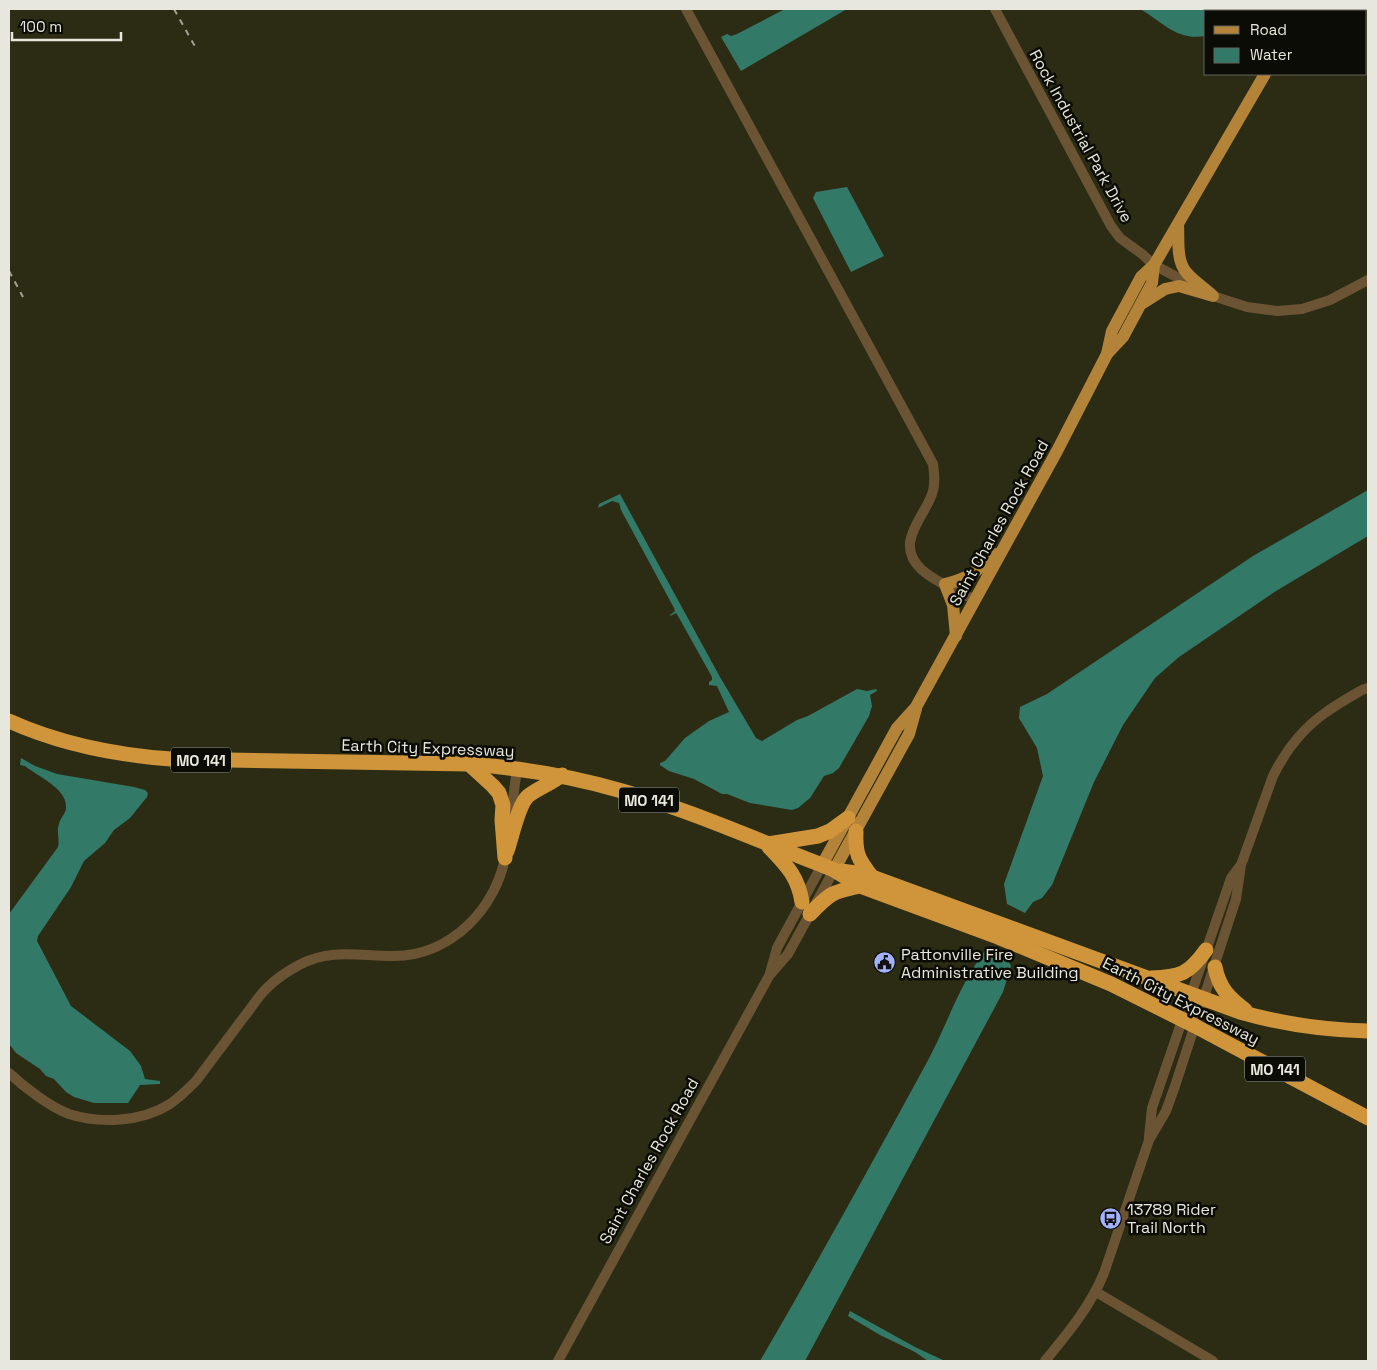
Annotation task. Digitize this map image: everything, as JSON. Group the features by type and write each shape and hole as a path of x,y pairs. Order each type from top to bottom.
{"highway":[{"name":"Earth City Expressway","path":"9,721 26,729 68,743 130,756 150,758 469,764 517,768 562,775 642,797 866,881 1252,1016 1318,1028 1368,1032"},
{"path":"469,764 499,794 503,805 502,820 505,858"},
{"path":"505,858 517,822 519,809 526,798 562,775"},
{"path":"852,825 857,856 866,881 839,890 806,908 793,874 766,844 818,836 852,825"},
{"name":"Earth City Expressway","path":"866,881 1125,991 1368,1118"},
{"path":"1145,978 1182,974 1191,969 1206,950"},
{"path":"1215,967 1218,981 1225,994 1252,1016"}],"main road":[{"name":"Saint Charles Rock Road","path":"828,867 909,734 916,707 1107,354 1112,331 1142,277 1154,265 1178,225 1263,75"},
{"path":"1178,225 1180,254 1186,272 1214,296"},
{"name":"Saint Charles Rock Road","path":"1107,354 1123,338 1152,284 1154,265"},
{"path":"1141,304 1165,289 1179,286 1214,296"},
{"path":"956,636 953,605 945,584 964,579 973,574 1003,549"}],"street":[{"path":"686,9 929,454 934,472 932,494 918,518 912,533 910,542 912,556 923,571 975,600"},
{"name":"Rock Industrial Park Drive","path":"995,9 1111,226 1120,238 1154,265 1214,296 1262,310 1290,310 1310,306 1330,300 1368,280"},
{"path":"1197,997 1215,967 1236,898 1241,865 1266,790 1280,763 1304,731 1324,713 1368,688"},
{"path":"9,1073 57,1108 70,1114 94,1119 117,1120 144,1115 169,1104 184,1093 196,1081 267,988 284,974 301,964 324,956 348,953 392,956 407,955 421,952 443,943 462,931 476,917 494,892 505,858 517,768"},
{"path":"1045,1361 1079,1319 1096,1292 1104,1273 1149,1140 1166,1111 1197,997 1206,950 1231,878 1241,865"},
{"name":"Saint Charles Rock Road","path":"558,1361 769,976 788,954 806,908 828,867"},
{"name":"Saint Charles Rock Road","path":"769,976 777,948 806,908 828,867"},
{"path":"1149,1140 1152,1108 1189,1023"},
{"path":"1096,1292 1213,1361"}],"shaded area":[{"path":"9,9 1368,9 1368,1361 9,1361"}],"water":[{"path":"785,9 847,9 741,71 721,37 727,34 731,36 737,34"},
{"path":"1140,9 1262,9 1204,10 1204,36 1186,36 1170,29"},
{"path":"847,187 884,256 851,272 813,198 816,192"},
{"path":"1368,490 1368,536 1276,591 1179,657 1155,678 1123,725 1094,782 1052,885 1042,898 1033,902 1025,913 1007,904 1004,884 1043,776 1037,748 1019,718 1020,707 1047,694 1253,556"},
{"path":"620,494 720,677 756,738 762,741 797,720 857,689 867,691 876,689 877,691 870,695 872,706 869,716 839,768 833,773 824,776 810,798 798,808 792,810 750,803 727,794 722,794 694,779 669,771 660,765 685,738 709,721 729,712 717,686 709,685 712,677 678,616 676,613 670,616 675,611 674,608 619,503 612,501 598,508 599,504"},
{"path":"21,758 35,766 57,774 134,787 145,790 148,793 147,797 130,818 114,830 105,843 84,861 71,887 38,936 37,941 71,1006 130,1051 141,1066 145,1079 160,1081 160,1084 140,1085 128,1103 94,1103 74,1097 66,1092 54,1079 46,1076 40,1069 16,1053 9,1044 9,914 58,847 58,827 66,809 65,800 56,788 25,766 20,765"},
{"path":"988,947 1004,951 1011,966 1003,992 805,1361 760,1361 926,1064 969,974"},
{"path":"850,1311 915,1347 945,1361 928,1361 848,1316"}],"railway":[{"path":"174,9 197,50"},
{"path":"9,271 23,297"}],"place":[{"name":"Pattonville Fire Administrative Building","path":"885,963"},
{"name":"13789 Rider Trail North","path":"1111,1218"}]}
